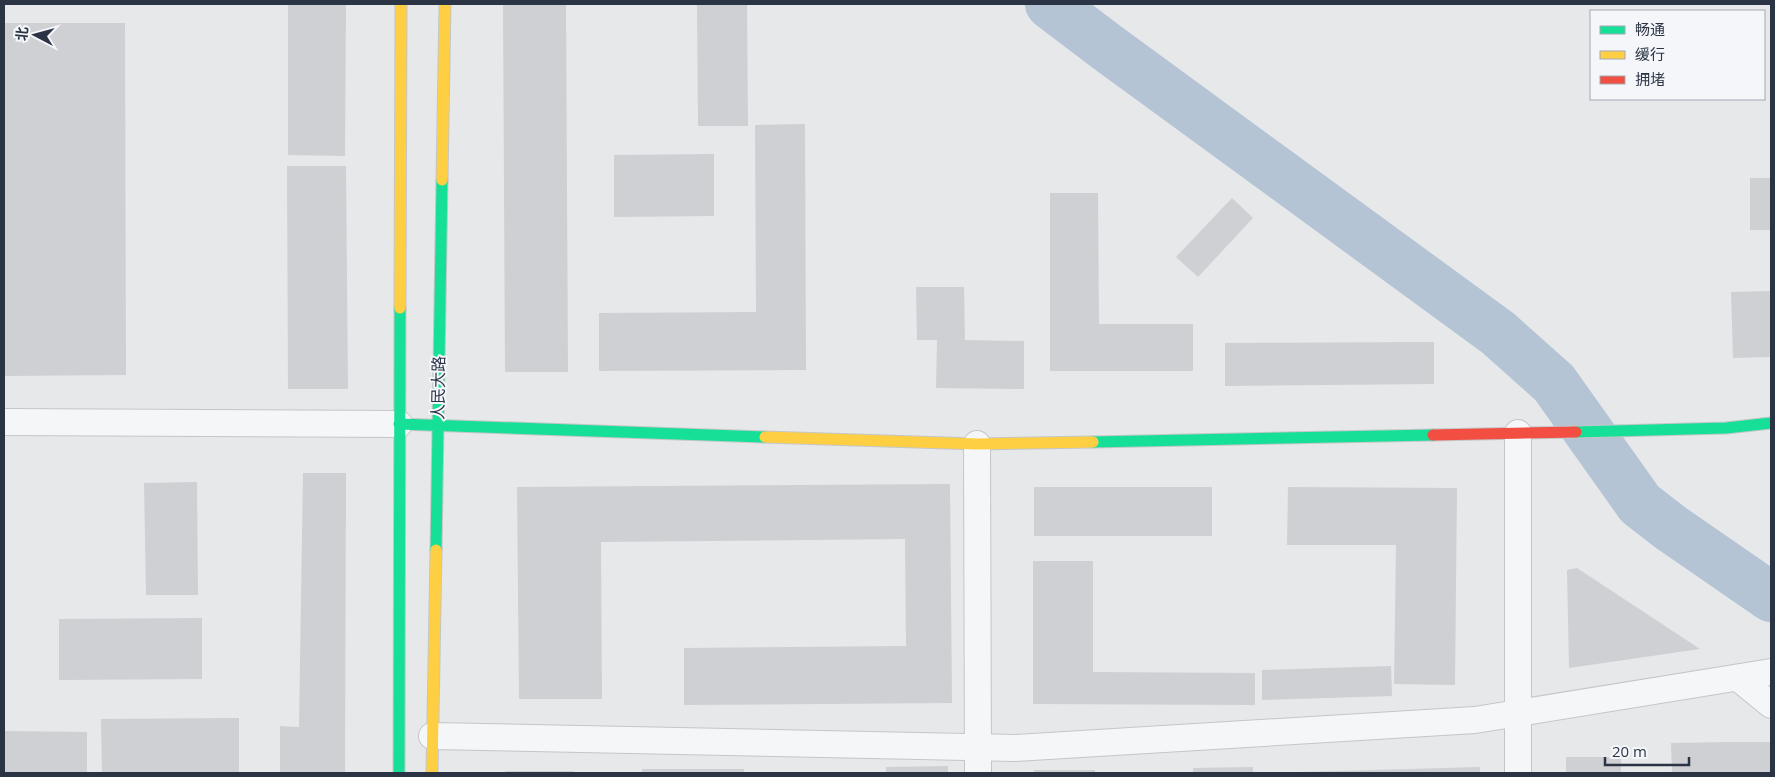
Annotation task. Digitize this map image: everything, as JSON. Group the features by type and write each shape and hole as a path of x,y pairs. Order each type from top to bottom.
{"main road":[{"path":"399,773 402,4"},
{"name":"人民大路","path":"432,773 445,4"},
{"path":"399,424 977,444 1726,428 1771,423"}],"street":[{"path":"4,422 399,424"},
{"path":"1518,433 1518,773"},
{"path":"977,444 978,773"},
{"path":"432,736 1015,748 1475,720 1752,676 1771,705"}],"building":[{"path":"288,4 346,4 345,156 288,155"},
{"path":"503,4 566,4 568,372 505,372"},
{"path":"697,4 747,4 748,126 698,126"},
{"path":"4,23 125,23 126,375 4,376"},
{"path":"805,124 806,370 599,371 599,313 756,312 755,125"},
{"path":"714,154 714,216 614,217 614,155"},
{"path":"287,166 346,166 348,389 288,389"},
{"path":"1750,178 1771,178 1771,230 1750,230"},
{"path":"1050,193 1098,193 1099,324 1193,324 1193,371 1050,371"},
{"path":"1232,198 1253,218 1198,277 1176,257"},
{"path":"916,287 964,287 965,340 1024,341 1024,389 936,388 937,340 917,340"},
{"path":"1771,291 1771,357 1733,358 1731,292"},
{"path":"1434,342 1434,384 1225,386 1225,343"},
{"path":"303,473 346,473 345,773 280,773 280,726 299,727"},
{"path":"197,482 198,595 146,595 144,483"},
{"path":"950,484 952,703 684,705 684,648 906,646 905,539 601,542 602,699 519,699 517,487"},
{"path":"1034,487 1212,487 1212,536 1034,536"},
{"path":"1288,487 1457,488 1455,685 1394,684 1396,545 1287,545"},
{"path":"1033,561 1093,561 1093,672 1255,673 1255,705 1033,704"},
{"path":"1577,568 1700,649 1569,668 1567,570"},
{"path":"202,618 202,679 59,680 59,619"},
{"path":"1391,666 1392,696 1262,700 1262,670"},
{"path":"239,718 239,773 102,773 101,719"},
{"path":"4,731 87,732 87,773 4,773"},
{"path":"1771,742 1771,773 1672,773 1671,743"},
{"path":"1566,757 1621,757 1621,773 1566,773"},
{"path":"948,766 948,773 886,773 886,767"},
{"path":"1253,767 1253,773 1193,773 1193,768"},
{"path":"1480,767 1480,773 1300,773 1300,772"},
{"path":"642,769 744,769 744,773 642,773"},
{"path":"1034,770 1095,770 1095,773 1034,773"},
{"path":"505,771 574,771 574,773 505,773"}],"waterway":[{"path":"1050,4 1498,333 1554,383 1640,504 1671,528 1771,597"}],"traffic: fast":[{"path":"436,550 442,180"},
{"path":"399,773 400,308"},
{"path":"1576,432 1726,428 1771,423"},
{"path":"399,424 765,437"},
{"path":"1093,442 1433,435"}],"traffic: slow":[{"path":"400,308 401,4"},
{"path":"442,180 445,4"},
{"path":"765,437 977,444 1093,442"},
{"path":"432,773 436,550"}],"traffic: jam":[{"path":"1433,435 1576,432"}]}
